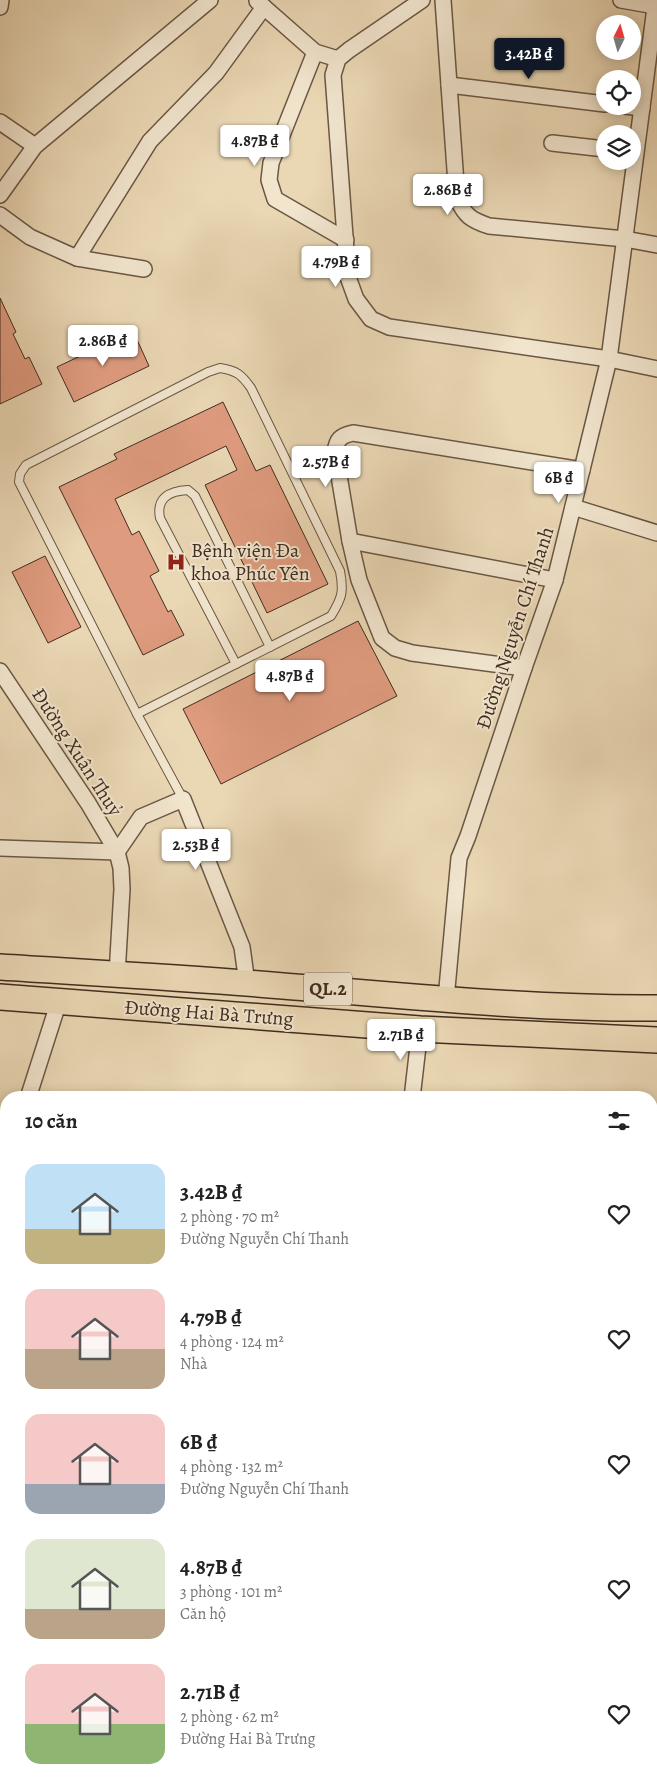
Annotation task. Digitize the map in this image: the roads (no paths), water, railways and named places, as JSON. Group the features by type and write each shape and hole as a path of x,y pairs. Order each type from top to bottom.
{"highway":[{"name":"Đường Hai Bà Trưng","path":"0,966 446,999 604,1008 657,1008"},
{"path":"246,1015 248,983"},
{"name":"Đường Hai Bà Trưng","path":"0,997 420,1028 657,1040"}],"street":[{"path":"0,7 1,0"},
{"path":"0,195 35,146 210,0"},
{"path":"422,0 338,59 333,76 348,277 356,299 371,319 389,327 609,359 657,369"},
{"path":"443,0 456,198 462,209 472,220 489,226 625,239 657,246"},
{"path":"621,0 656,3"},
{"path":"77,258 150,141 216,73 260,3 315,52 338,59"},
{"name":"Đường Nguyễn Chí Thanh","path":"639,125 656,3"},
{"path":"315,52 271,163 269,180 275,199 346,240"},
{"path":"449,85 596,103"},
{"path":"0,122 35,146"},
{"path":"552,143 596,148"},
{"name":"Đường Nguyễn Chí Thanh","path":"446,999 459,858 555,580 609,359 632,170"},
{"path":"0,215 30,236 77,258 144,269"},
{"path":"524,668 412,653 395,648 382,638 359,580 350,542 334,452 337,441 342,435 353,433 582,470"},
{"path":"573,507 657,533"},
{"path":"350,542 555,580"},
{"name":"Đường Xuân Thuỷ","path":"0,671 88,803 117,852 121,868 122,889 116,975"},
{"path":"0,848 117,852 142,817 183,799 242,947 248,983"},
{"path":"30,1091 59,1001"},
{"path":"413,1091 420,1028"}],"lane":[{"path":"137,714 331,616 341,601 343,588 340,572 251,388 243,377 233,370 220,368 208,372 26,466 20,474 19,482 137,714 183,799"},
{"path":"236,664 160,518 158,508 162,500 177,490 188,490 195,496 270,647"}],"place":[{"name":"Bệnh viện Đa khoa Phúc Yên","path":"176,562"}]}
